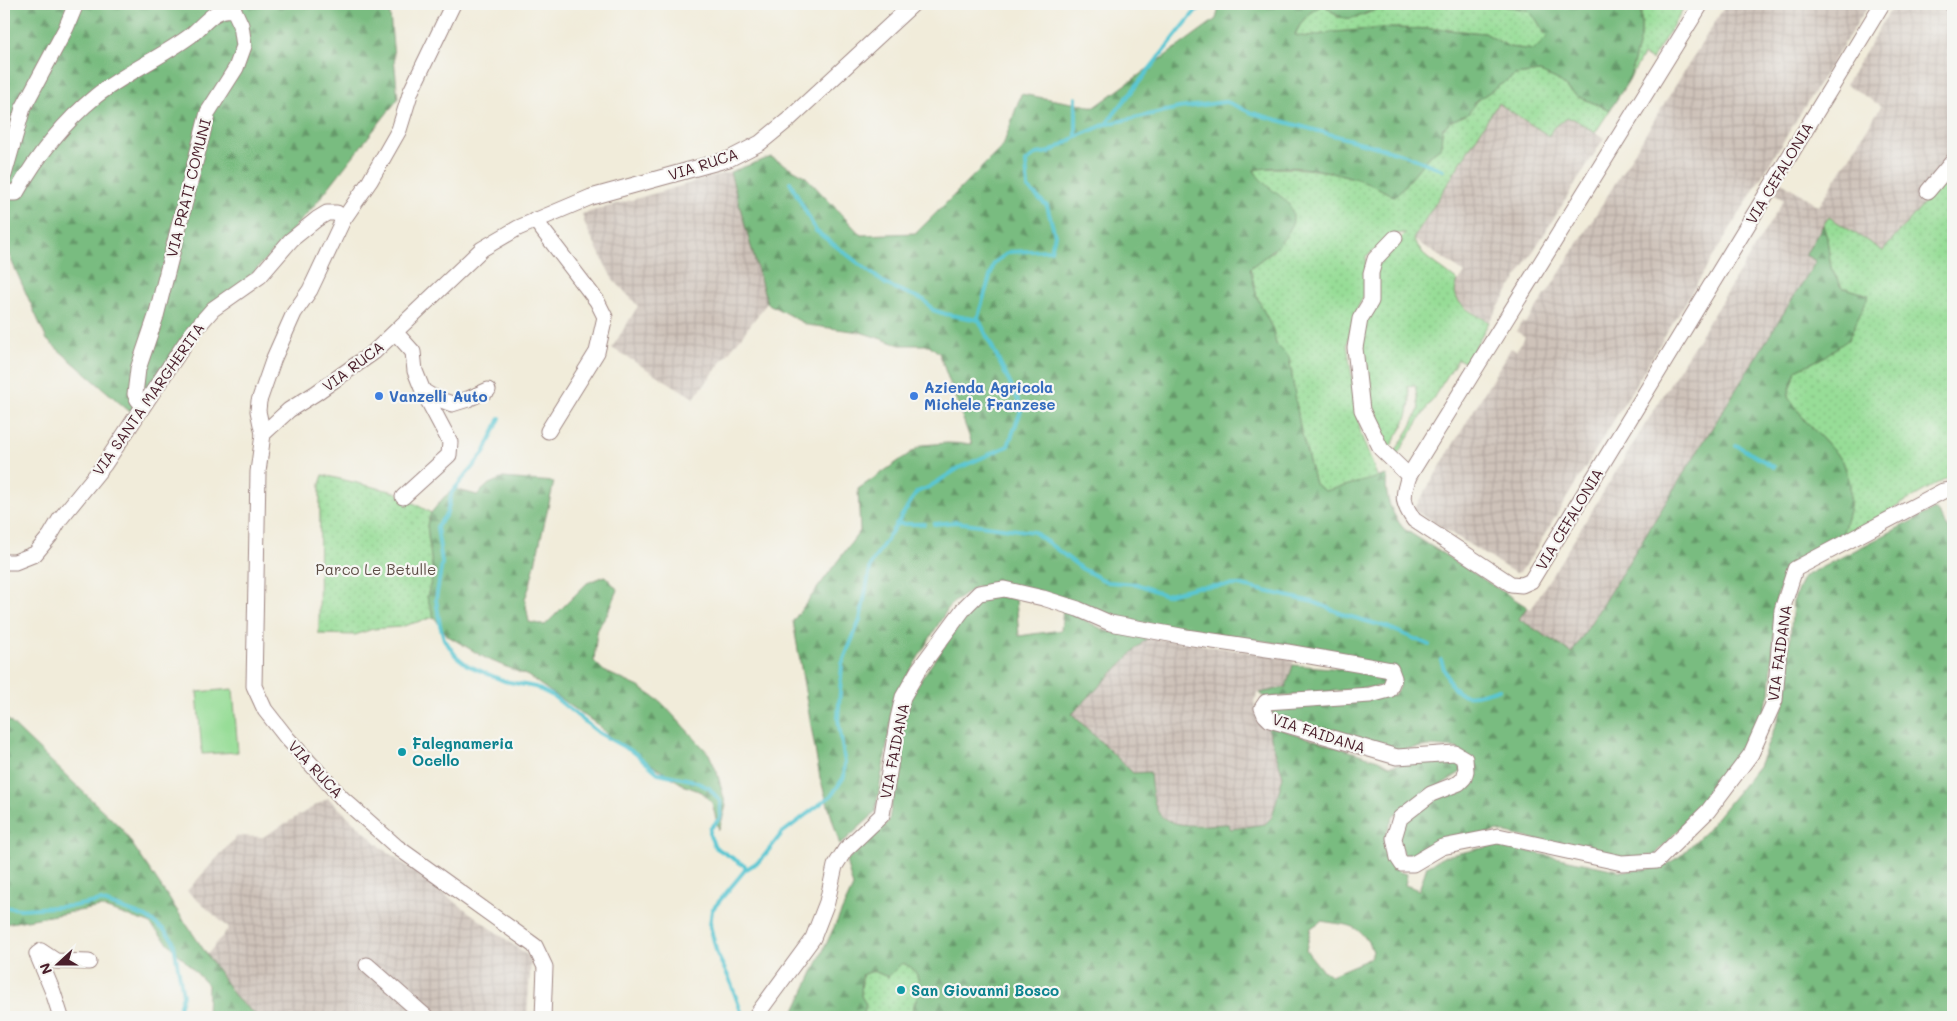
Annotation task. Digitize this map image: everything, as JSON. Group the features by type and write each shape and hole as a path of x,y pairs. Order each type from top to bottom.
{"street":[{"path":"4,174 23,108 66,28 76,4"},
{"path":"343,220 370,181 399,130 411,91 453,4"},
{"name":"VIA RUCA","path":"263,434 289,410 352,368 396,333 482,248 534,220 591,198 729,159 760,143 788,120 913,4"},
{"name":"VIA CEFALONIA","path":"1702,4 1409,476 1404,492 1405,507 1414,520 1511,584 1522,585 1531,580 1882,4"},
{"name":"VIA PRATI COMUNI","path":"4,188 8,193 16,193 46,145 97,95 190,36 219,11 234,10 240,25 244,46 236,68 208,112 156,316 138,369 135,394 138,400 146,402"},
{"path":"1928,191 1953,162"},
{"name":"VIA SANTA MARGHERITA","path":"4,562 15,562 35,554 50,536 60,519 104,465 192,333 214,308 260,276 291,240 317,219 327,213 337,213 343,220"},
{"name":"VIA RUCA","path":"343,220 310,290 294,313 274,358 259,401 258,412 263,434 258,472 254,686 265,710 287,738 342,798 397,847 535,946 545,968 543,1017"},
{"path":"534,220 597,301 605,317 597,352 548,432"},
{"path":"1395,238 1375,259 1371,273 1371,301 1360,319 1355,348 1362,410 1381,449 1409,476"},
{"path":"396,333 413,352 415,371 423,391 450,442 449,455 403,497"},
{"path":"423,391 452,404 488,390"},
{"name":"VIA FAIDANA","path":"755,1017 813,938 827,902 835,866 845,850 882,815 903,697 919,669 965,607 979,593 1004,589 1078,609 1110,623 1391,670 1394,678 1389,690 1370,695 1266,702 1262,708 1270,720 1397,757 1455,753 1466,759 1464,778 1431,794 1400,818 1394,838 1398,858 1402,864 1413,864 1442,847 1498,836 1622,863 1657,861 1708,811 1751,754 1775,700 1782,610 1795,569 1943,491 1953,489"},
{"path":"61,1017 37,954 41,951 56,961 88,962"},
{"path":"368,965 426,1017"}],"shaded area":[{"path":"1726,4 1869,4 1801,112 1526,565 1520,572 1515,573 1414,510 1511,348 1516,351 1525,337 1516,331 1522,322 1525,324 1551,287"},
{"path":"1894,4 1941,4 1953,11 1953,148 1948,155 1948,161 1932,194 1883,252 1829,217 1805,255 1816,261 1572,653 1519,619 1527,607 1531,609 1784,200 1773,192 1780,181 1819,206 1877,113 1881,106 1846,84"},
{"path":"1498,103 1549,136 1553,128 1567,118 1574,119 1604,138 1489,322 1459,303 1455,296 1454,288 1465,273 1413,239"},
{"path":"730,172 767,303 694,398 612,348 638,306 612,278 586,227 582,214"},
{"path":"1148,637 1294,659 1287,687 1258,693 1254,700 1256,715 1267,725 1283,776 1272,817 1265,824 1231,829 1203,824 1180,825 1168,821 1156,810 1149,772 1133,773 1072,714"},
{"path":"328,798 382,848 531,958 527,1017 258,1017 237,999 207,955 229,928 187,891 237,836 263,837"}],"green space":[{"path":"4,4 389,4 398,99 314,206 194,338 136,417 47,340 4,244"},
{"path":"1220,4 1405,4 1378,9 1350,18 1338,16 1324,5 1314,9 1306,16 1295,35 1308,37 1334,32 1388,28 1436,29 1485,33 1509,47 1534,50 1547,37 1536,19 1527,10 1494,4 1646,4 1641,11 1641,34 1629,80 1610,110 1577,96 1556,79 1540,72 1515,75 1476,101 1468,114 1451,121 1442,129 1441,147 1429,156 1395,197 1355,178 1326,171 1282,167 1254,170 1264,183 1284,199 1291,209 1293,219 1290,229 1284,238 1250,268 1257,297 1273,330 1276,344 1289,357 1300,427 1315,484 1325,491 1387,475 1386,483 1390,504 1395,517 1404,529 1527,607 1519,619 1572,653 1816,261 1805,255 1823,225 1827,238 1831,268 1841,287 1869,295 1848,340 1822,358 1796,370 1788,396 1804,419 1843,461 1850,483 1850,507 1841,539 1787,568 1776,600 1770,694 1748,753 1655,855 1623,859 1497,831 1406,860 1398,837 1406,819 1425,805 1465,786 1457,748 1429,746 1400,750 1272,715 1268,708 1394,695 1399,687 1400,679 1302,647 1119,619 977,586 950,605 896,694 875,813 840,845 820,778 793,621 860,531 858,489 922,445 972,444 939,353 929,345 900,345 860,332 807,325 767,303 730,172 771,157 805,176 861,235 916,233 1003,146 1021,94 1095,107 1216,19"},
{"path":"1405,4 1494,4 1527,10 1536,19 1547,37 1534,50 1509,47 1485,33 1436,29 1388,28 1334,32 1308,37 1295,35 1306,16 1314,9 1324,5 1338,17 1361,16 1378,9"},
{"path":"1646,4 1686,4 1652,60 1643,55 1629,80 1641,34 1641,11"},
{"path":"1540,72 1556,79 1577,96 1610,110 1595,133 1574,119 1567,118 1553,128 1549,136 1498,103 1413,239 1426,257 1458,281 1456,296 1463,306 1489,322 1466,363 1458,359 1396,457 1393,455 1410,428 1419,409 1415,385 1408,386 1410,404 1408,412 1402,428 1388,450 1371,414 1359,354 1374,272 1387,252 1406,233 1392,234 1382,246 1366,256 1366,292 1358,307 1347,344 1361,435 1378,478 1325,491 1315,484 1300,427 1289,357 1276,344 1273,330 1257,297 1250,268 1274,250 1258,178 1254,169 1283,168 1326,171 1368,183 1395,197 1429,156 1441,147 1442,129 1451,121 1468,114 1476,101 1515,75"},
{"path":"1953,169 1953,474 1841,539 1850,507 1850,483 1843,461 1804,419 1788,397 1796,370 1822,358 1869,295 1842,287 1831,268 1827,238 1823,225 1829,217 1883,251"},
{"name":"Parco Le Betulle","path":"323,475 395,492 431,513 427,525 433,574 427,597 434,617 400,627 373,629 355,635 319,634 320,484"},
{"path":"503,478 554,482 525,599 529,622 545,625 587,583 605,576 618,590 607,615 597,629 594,661 604,671 639,687 661,702 709,754 717,772 726,806 719,830 712,803 702,792 685,786 613,740 598,725 528,676 487,659 448,636 434,617 427,597 433,574 427,525 431,513 444,497 454,489 477,495 489,484"},
{"path":"1935,509 1953,534 1953,1017 909,1017 918,994 919,986 915,972 902,963 888,977 873,971 862,975 861,996 866,1004 864,1014 866,1017 792,1017 853,887 846,861 889,821 909,697 951,636 976,604 992,595 1016,599 1019,636 1061,630 1063,609 1106,631 1148,637 1072,714 1133,773 1150,772 1156,807 1160,815 1167,820 1187,825 1228,824 1231,829 1265,824 1272,817 1283,776 1267,725 1378,760 1390,766 1440,757 1458,759 1461,772 1394,815 1385,837 1390,863 1399,872 1407,874 1405,885 1419,890 1427,866 1445,856 1497,845 1621,871 1661,868 1680,856 1705,832 1759,766 1785,702 1793,602 1803,577","holes":["1321,921 1346,925 1358,930 1373,951 1369,959 1331,975 1321,969 1306,950 1311,928"]},
{"path":"1293,665 1382,672 1387,677 1384,686 1266,698 1260,693 1286,687"},
{"path":"233,689 238,752 202,754 197,692"},
{"path":"4,716 122,829 237,999 258,1017 207,1017 208,985 149,923 101,907 4,924"},
{"path":"902,963 915,972 919,986 918,994 909,1017 866,1017 864,1014 866,1004 861,996 862,975 873,971 888,977"}],"waterway":[{"path":"743,1017 729,978 717,954 710,925 712,910 745,870 761,860 782,833 832,795 844,777 845,763 838,719 842,664 860,620 871,564 917,492 929,487 959,468 1008,446 1022,408 979,320 977,320 994,263 1009,252 1051,250 1055,235 1047,206 1028,188 1026,162 1036,154 1050,152 1076,137 1106,124 1193,14 1205,4"},
{"path":"1076,98 1076,137"},
{"path":"1107,124 1179,108 1225,102"},
{"path":"1227,102 1252,113 1403,154 1443,170"},
{"path":"790,182 816,231 887,285 924,300 933,310 979,320"},
{"path":"500,418 484,453 452,492 447,513 437,527 442,563 436,599 444,639 456,656 467,665 504,681 535,687 553,696 599,733 635,753 658,773 691,780 709,788 720,801 721,810 720,818 710,829 710,836 715,847 745,866 745,870"},
{"path":"1736,445 1774,467"},
{"path":"934,524 956,522 1034,532 1081,568 1107,582 1137,584 1165,595 1196,587 1238,585 1313,602 1348,616 1387,627 1429,645"},
{"path":"896,524 924,524"},
{"path":"1441,660 1450,683 1461,694 1476,695 1499,689"},
{"path":"4,907 21,909 74,906 101,901 146,917 163,929 173,940 183,995 176,1017"}],"place":[{"name":"Vanzelli Auto","path":"379,396"},
{"name":"Azienda Agricola Michele Franzese","path":"914,396"},
{"name":"Falegnameria Ocello","path":"402,752"},
{"name":"San Giovanni Bosco","path":"901,990"}]}
